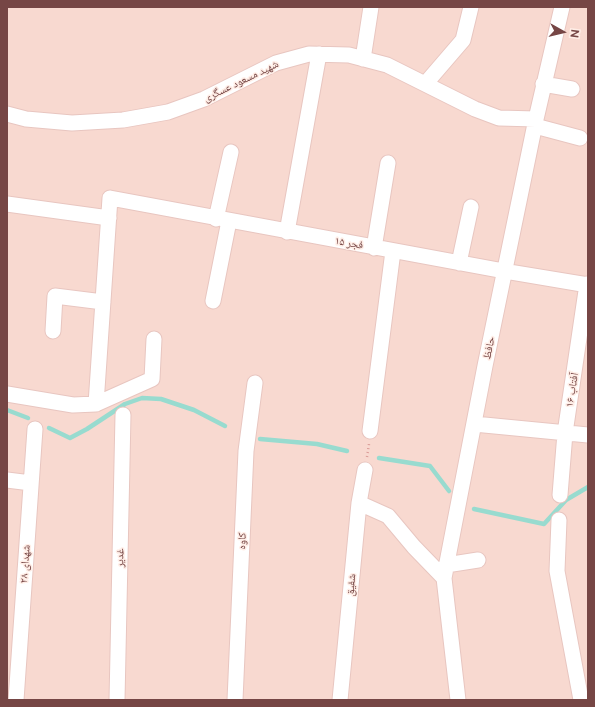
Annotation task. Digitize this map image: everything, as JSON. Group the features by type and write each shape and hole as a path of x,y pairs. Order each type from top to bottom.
{"street":[{"path":"363,59 371,7"},
{"path":"426,83 463,40 471,7"},
{"name":"حافظ","path":"458,700 445,571 535,122 562,7"},
{"name":"شهید مسعود عسگری","path":"7,114 26,119 72,122 123,120 168,112 204,99 276,63 309,54 348,55 387,65 426,83 475,109 499,118 535,122 580,138"},
{"path":"287,232 318,54"},
{"path":"543,84 572,89"},
{"path":"213,301 231,152"},
{"path":"374,248 388,162"},
{"name":"فجر ۱۵","path":"109,218 110,198 504,272 588,285"},
{"path":"7,204 109,218 96,404"},
{"path":"459,263 471,207"},
{"path":"370,431 393,251"},
{"name":"آفتاب ۱۶","path":"560,495 566,432 581,381 588,285"},
{"path":"53,331 55,296 103,302"},
{"path":"7,394 73,405 96,404 152,379 154,339"},
{"name":"کاوه","path":"234,700 246,451 255,383"},
{"name":"غدیر","path":"117,700 123,415"},
{"path":"474,424 588,435"},
{"name":"شهدای ۲۸","path":"16,700 35,429"},
{"name":"شفیق","path":"340,700 359,503 365,470"},
{"path":"7,480 31,483"},
{"path":"359,503 388,516 414,547 445,571 478,560"},
{"path":"559,520 557,571 581,700"}],"path":[{"path":"365,470 370,431"}],"shaded area":[{"path":"7,7 588,7 588,700 7,700"}],"waterway":[{"path":"49,428 70,438 87,429 125,404 142,398 161,399 194,410 225,426"},
{"path":"7,410 28,418"},
{"path":"260,439 317,444 347,451"},
{"path":"379,458 430,466 449,491"},
{"path":"474,509 544,524 566,500 588,487"}]}
